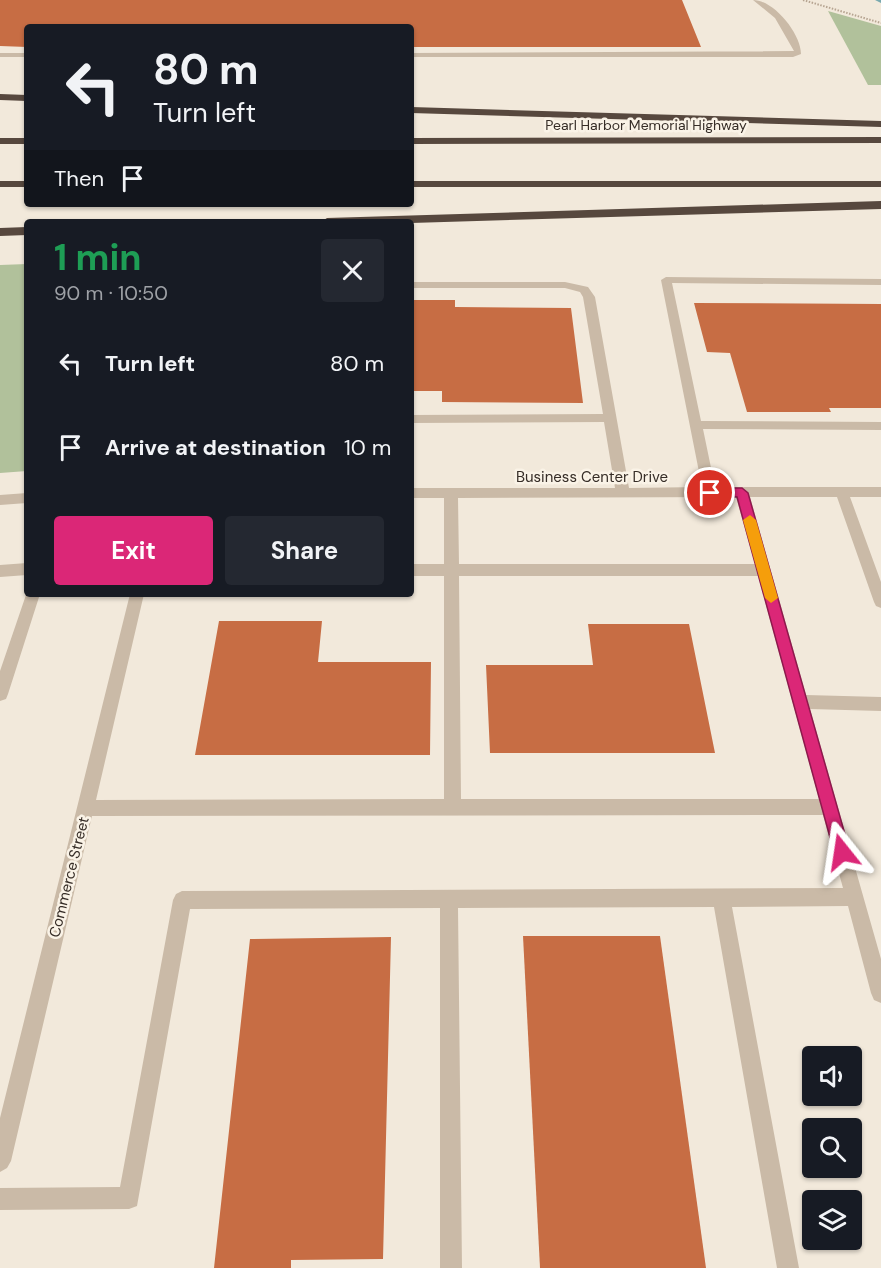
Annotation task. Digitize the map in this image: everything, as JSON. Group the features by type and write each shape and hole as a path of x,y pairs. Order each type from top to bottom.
{"highway":[{"path":"0,98 24,98"},
{"path":"414,110 881,124"},
{"name":"Pearl Harbor Memorial Highway","path":"414,141 881,140"},
{"path":"0,141 24,141"},
{"path":"0,184 24,184"},
{"path":"414,184 881,184"},
{"path":"414,219 881,205"},
{"path":"0,232 24,231"}],"street":[{"path":"414,55 793,55 798,51 783,22 774,9 757,0"},
{"path":"0,55 24,55"},
{"path":"710,493 666,280 881,282"},
{"path":"414,285 565,285 584,289 589,297 623,493"},
{"path":"414,418 610,418"},
{"path":"696,425 881,426"},
{"name":"Business Center Drive","path":"414,493 881,492"},
{"path":"451,493 453,807"},
{"path":"742,493 881,993"},
{"path":"842,493 881,602"},
{"path":"0,500 24,498"},
{"path":"0,571 24,569"},
{"path":"414,570 764,570"},
{"path":"0,694 32,597"},
{"name":"Commerce Street","path":"0,1161 136,597"},
{"path":"800,702 881,704"},
{"path":"85,808 830,807"},
{"path":"721,897 788,1268"},
{"path":"0,1199 129,1198 182,900 854,897"},
{"path":"449,898 451,1268"}],"path":[{"path":"803,0 881,23"}],"green space":[{"path":"828,11 881,26 881,85 868,85"},
{"path":"24,264 24,471 0,473 0,265"}],"building":[{"path":"0,0 682,0 701,47 414,47 414,24 24,24 24,47 0,46"},
{"path":"414,300 455,300 455,307 571,308 583,403 442,402 442,391 414,391"},
{"path":"694,303 881,304 881,408 829,408 831,412 747,412 730,353 707,352"},
{"path":"219,621 322,621 318,662 431,662 430,755 195,755"},
{"path":"588,624 689,624 715,753 490,753 486,665 593,665"},
{"path":"523,936 660,936 706,1268 540,1268"},
{"path":"391,937 383,1259 291,1260 291,1268 214,1268 250,939"}],"slow traffic":[{"path":"750,520 771,598"}],"route":[{"path":"710,493 742,493 842,852"}]}
